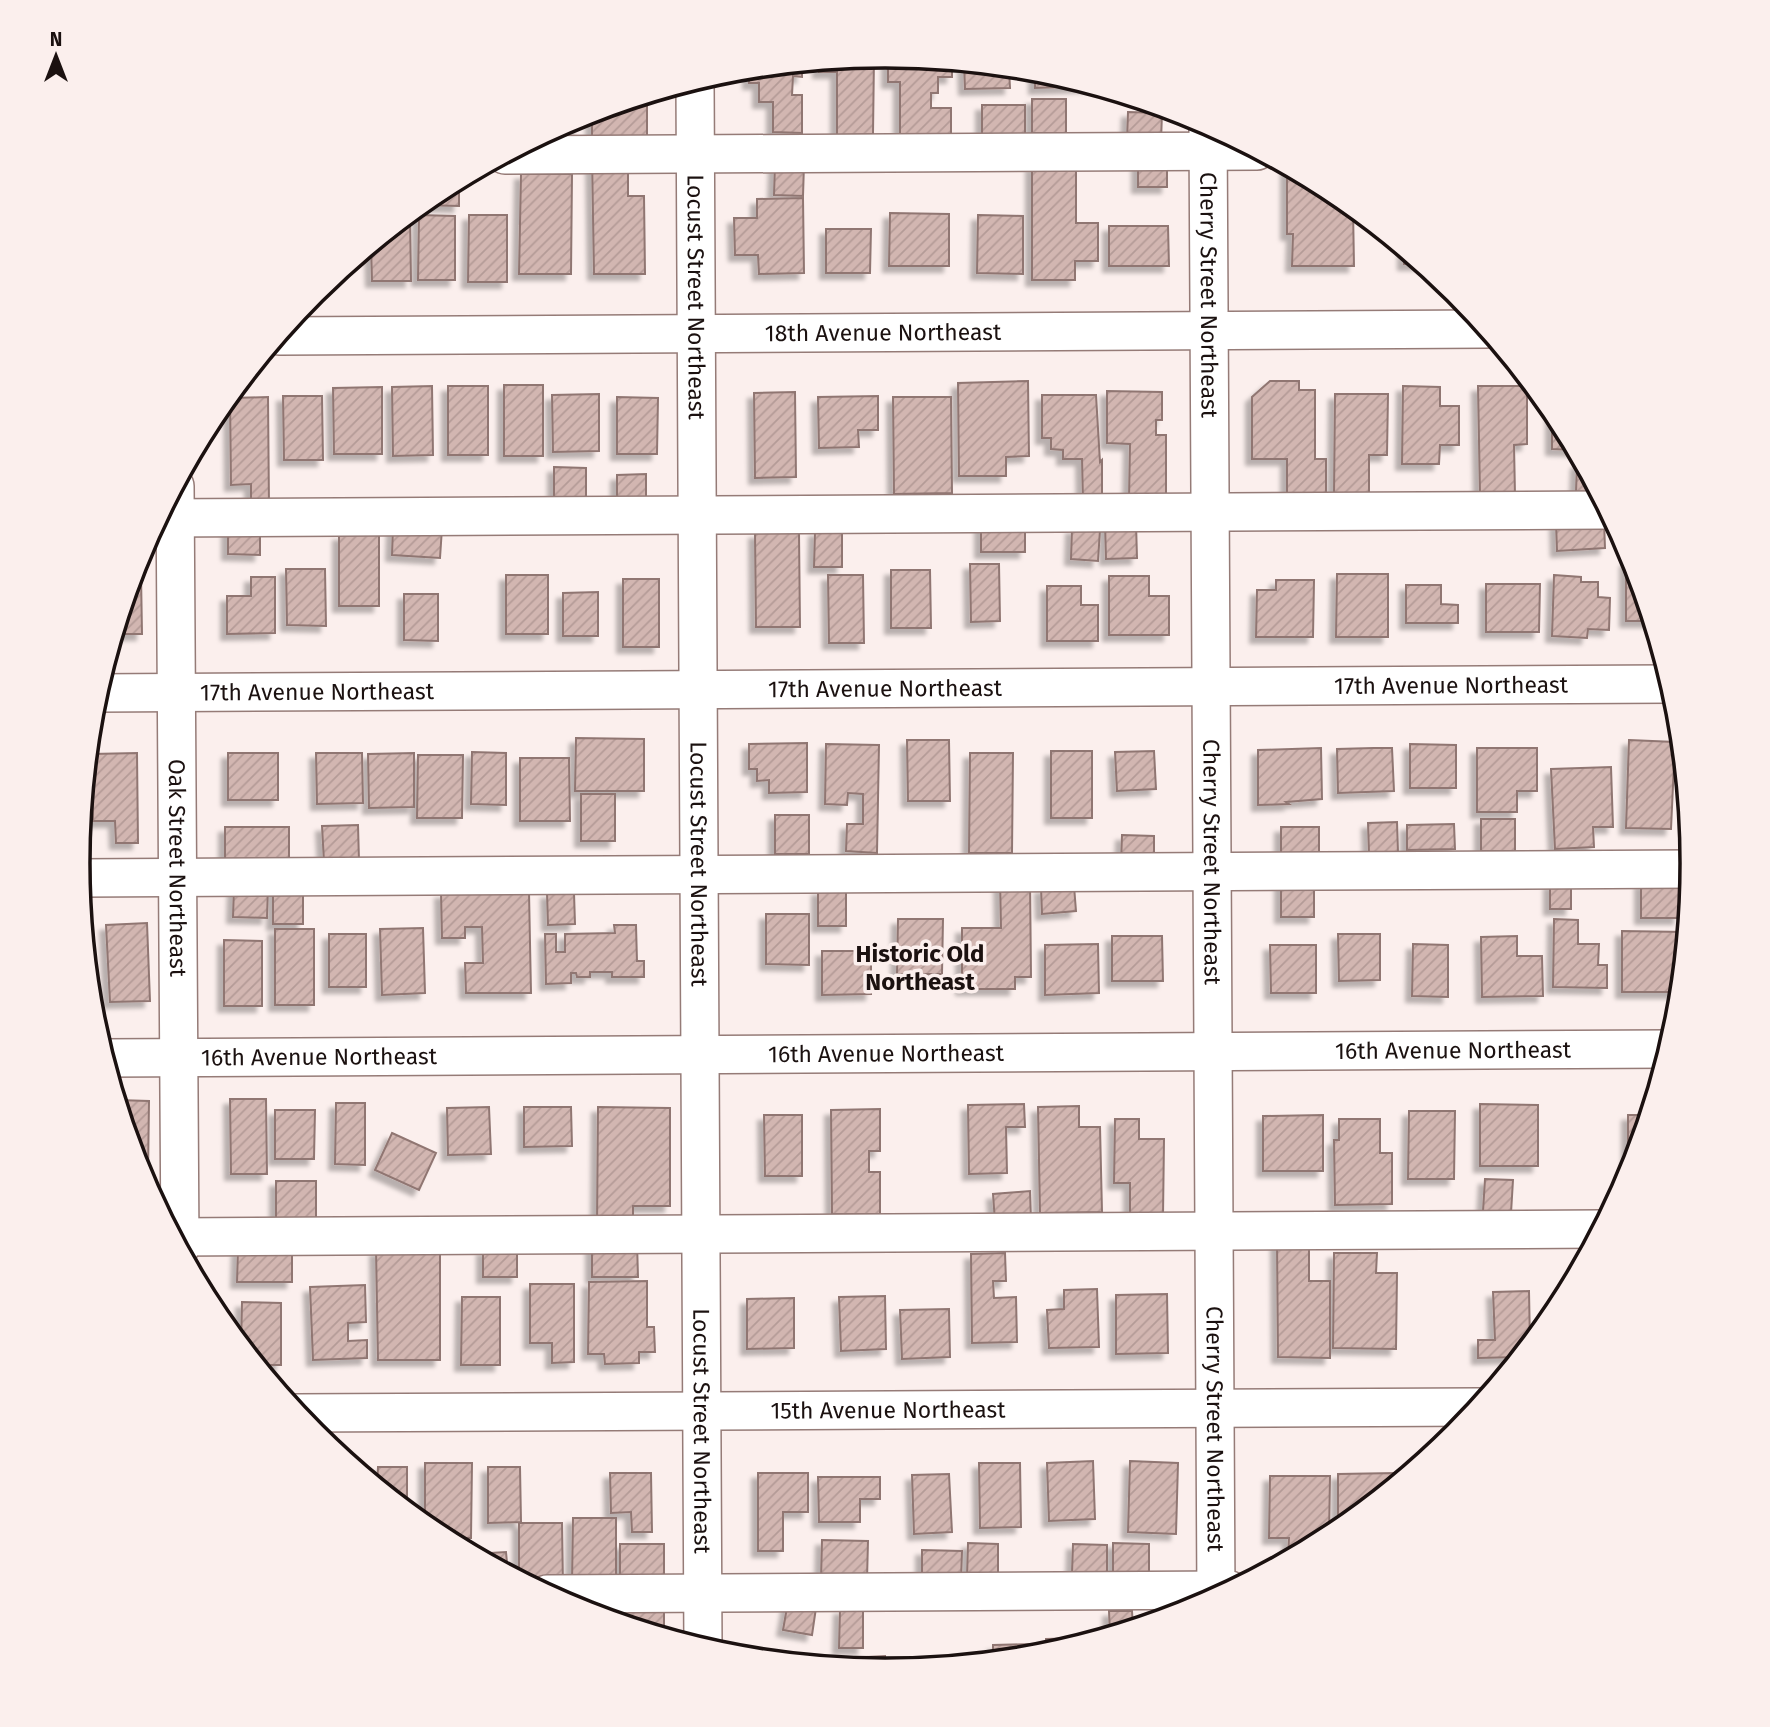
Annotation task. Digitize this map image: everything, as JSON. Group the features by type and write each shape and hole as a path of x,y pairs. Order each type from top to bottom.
{"street":[{"name":"Locust Street Northeast","path":"695,92 703,1637"},
{"path":"524,155 695,154 1208,138"},
{"name":"Cherry Street Northeast","path":"1208,138 1215,1408 1221,1584"},
{"name":"18th Avenue Northeast","path":"290,336 1474,329"},
{"path":"175,507 697,515 1597,510"},
{"name":"Oak Street Northeast","path":"170,516 177,692 178,1227"},
{"name":"17th Avenue Northeast","path":"109,692 1659,684"},
{"path":"90,878 1680,869"},
{"name":"16th Avenue Northeast","path":"114,1058 1658,1049"},
{"path":"186,1241 701,1234 1591,1229"},
{"name":"15th Avenue Northeast","path":"311,1413 1466,1406"},
{"path":"571,1594 1200,1593"}],"building":[{"path":"874,68 873,134 837,135 837,72 819,72"},
{"path":"888,68 952,71 952,77 938,77 938,93 931,93 931,108 951,108 951,138 900,138 900,82 888,82"},
{"path":"802,73 802,77 793,76 792,95 802,95 802,133 773,132 773,102 759,102 759,83 749,83 749,81"},
{"path":"964,73 1010,79 1010,88 965,89"},
{"path":"1035,83 1055,87 1035,88"},
{"path":"1032,99 1066,99 1066,133 1032,133"},
{"path":"647,105 647,136 592,137 592,125"},
{"path":"982,105 1025,105 1025,138 982,138"},
{"path":"1128,112 1148,113 1162,118 1161,142 1127,140"},
{"path":"592,157 628,157 628,196 644,196 645,274 594,274"},
{"path":"1138,159 1167,159 1167,187 1138,187"},
{"path":"775,163 804,164 803,196 774,195"},
{"path":"1076,164 1076,223 1098,223 1098,261 1075,261 1075,280 1032,280 1032,165"},
{"path":"521,174 572,174 571,274 519,274"},
{"path":"1287,177 1353,221 1354,266 1292,266 1293,234 1287,234"},
{"path":"459,192 459,206 438,205"},
{"path":"803,198 804,273 759,274 758,255 735,255 734,218 757,218 757,199"},
{"path":"890,213 949,214 949,266 889,266"},
{"path":"425,215 455,216 455,280 418,280 419,220"},
{"path":"469,215 507,215 507,282 468,282"},
{"path":"978,215 1023,216 1023,274 977,273"},
{"path":"410,226 411,281 372,281 371,257"},
{"path":"1109,226 1168,226 1169,266 1109,266"},
{"path":"826,229 871,229 870,273 826,273"},
{"path":"1028,381 1029,456 1006,457 1006,476 959,476 958,383"},
{"path":"1270,381 1299,381 1299,390 1315,390 1315,459 1326,459 1326,499 1287,498 1287,459 1252,459 1252,397"},
{"path":"504,385 543,385 543,456 504,456"},
{"path":"432,386 433,455 393,456 392,387"},
{"path":"448,386 488,386 488,455 448,455"},
{"path":"1403,386 1440,387 1440,406 1459,406 1459,445 1440,445 1439,464 1402,464"},
{"path":"1478,386 1521,386 1527,395 1527,444 1514,445 1515,495 1480,495"},
{"path":"382,387 382,454 334,454 333,388"},
{"path":"1107,391 1162,392 1162,420 1156,420 1156,435 1166,435 1166,500 1129,500 1130,444 1107,443"},
{"path":"795,392 796,477 755,478 754,393"},
{"path":"599,394 599,451 553,452 552,395"},
{"path":"1335,394 1388,394 1387,455 1369,455 1369,495 1334,495"},
{"path":"1042,395 1096,395 1100,462 1102,460 1102,501 1083,501 1082,459 1063,459 1063,450 1051,449 1051,438 1042,438"},
{"path":"283,396 322,396 323,460 284,460"},
{"path":"878,396 878,430 858,430 859,447 819,448 818,397"},
{"path":"268,397 269,506 251,506 251,484 231,485 230,413 241,398"},
{"path":"617,397 658,398 657,454 617,454"},
{"path":"893,397 951,397 952,493 894,494"},
{"path":"1552,431 1564,450 1552,449"},
{"path":"554,467 586,468 586,502 554,502"},
{"path":"1577,471 1588,492 1576,492"},
{"path":"646,474 646,502 617,502 617,475"},
{"path":"1025,520 1025,552 981,552 981,521"},
{"path":"1602,521 1605,548 1557,551 1556,523"},
{"path":"1136,523 1137,558 1106,559 1105,524"},
{"path":"228,525 260,525 260,555 228,554"},
{"path":"393,526 442,528 440,558 392,555"},
{"path":"1072,528 1100,530 1098,561 1071,559"},
{"path":"815,531 842,531 842,567 814,567"},
{"path":"755,533 799,533 800,627 756,627"},
{"path":"339,535 379,535 379,606 339,606"},
{"path":"970,564 999,564 1000,621 971,622"},
{"path":"286,569 325,569 326,626 287,625"},
{"path":"891,570 930,570 931,628 891,628"},
{"path":"1337,574 1388,574 1388,637 1336,637"},
{"path":"506,575 548,575 548,634 506,634"},
{"path":"828,575 863,575 864,643 829,643"},
{"path":"1554,575 1581,577 1581,582 1598,582 1598,597 1610,598 1609,630 1588,629 1587,638 1552,636"},
{"path":"1626,575 1642,621 1626,621"},
{"path":"1109,576 1149,576 1149,596 1169,596 1169,635 1109,635"},
{"path":"251,577 275,577 275,633 227,634 227,596 251,596"},
{"path":"623,579 659,579 659,647 623,647"},
{"path":"1276,580 1314,580 1313,637 1256,637 1257,590 1276,590"},
{"path":"141,583 142,634 124,634"},
{"path":"1486,584 1540,584 1539,632 1486,632"},
{"path":"1406,585 1441,585 1441,604 1458,605 1458,623 1406,623"},
{"path":"1047,586 1081,586 1081,605 1098,605 1098,641 1047,641"},
{"path":"598,592 598,636 563,636 563,593"},
{"path":"404,594 438,594 438,641 404,640"},
{"path":"576,738 644,739 644,791 575,791"},
{"path":"907,740 949,740 950,801 908,801"},
{"path":"1629,740 1670,742 1674,767 1671,829 1626,828"},
{"path":"807,743 807,792 769,793 769,780 757,781 757,769 749,769 749,744"},
{"path":"826,744 879,745 877,853 846,851 847,824 863,824 863,794 848,793 847,805 825,804"},
{"path":"1410,744 1456,745 1456,788 1410,788"},
{"path":"1321,748 1322,799 1258,805 1258,750"},
{"path":"1392,748 1394,791 1338,793 1337,749"},
{"path":"1477,748 1537,748 1537,791 1517,791 1517,812 1477,812"},
{"path":"1051,751 1092,751 1092,818 1051,818"},
{"path":"1154,751 1156,789 1117,791 1115,752"},
{"path":"472,752 506,753 506,805 471,804"},
{"path":"137,753 138,843 116,843 115,821 93,821 93,797 98,754"},
{"path":"228,753 278,753 278,800 228,800"},
{"path":"316,753 362,753 363,803 317,804"},
{"path":"414,753 414,807 369,808 368,754"},
{"path":"970,753 1013,753 1012,853 969,853"},
{"path":"418,755 463,755 462,818 417,818"},
{"path":"520,758 569,758 570,821 520,821"},
{"path":"1611,767 1613,827 1593,827 1594,847 1555,849 1551,769"},
{"path":"581,794 615,794 615,841 581,841"},
{"path":"775,815 809,815 809,854 775,854"},
{"path":"1481,819 1515,819 1515,851 1481,851"},
{"path":"1397,822 1398,852 1369,853 1368,823"},
{"path":"1454,824 1455,849 1407,850 1407,825"},
{"path":"358,825 359,861 324,862 322,826"},
{"path":"225,827 289,827 289,861 225,861"},
{"path":"1281,827 1319,827 1319,859 1281,859"},
{"path":"1122,835 1154,836 1154,863 1121,863"},
{"path":"1000,880 1030,880 1031,977 1015,977 1015,989 962,989 962,928 1001,928"},
{"path":"1281,882 1314,882 1314,917 1281,917"},
{"path":"1641,882 1679,883 1679,918 1641,918"},
{"path":"1550,883 1571,883 1571,909 1550,909"},
{"path":"234,886 268,887 267,918 233,917"},
{"path":"273,886 303,886 303,924 273,924"},
{"path":"1074,886 1076,911 1042,914 1041,888"},
{"path":"818,890 846,890 846,926 818,926"},
{"path":"529,892 531,993 466,993 465,963 483,963 482,927 465,927 465,938 442,938 441,893"},
{"path":"547,893 574,893 575,924 548,925"},
{"path":"766,914 809,914 809,965 766,964"},
{"path":"898,919 943,919 942,974 897,974"},
{"path":"1554,919 1578,920 1578,944 1599,944 1598,965 1607,965 1607,988 1553,987"},
{"path":"147,923 150,1001 110,1002 106,925"},
{"path":"614,925 636,925 637,961 644,961 644,977 612,977 612,972 590,972 590,977 577,977 576,973 571,973 571,983 546,984 545,934 556,934 556,952 565,952 565,934 615,933"},
{"path":"423,928 425,993 382,995 380,929"},
{"path":"275,929 314,929 314,1005 275,1005"},
{"path":"1622,931 1677,932 1669,992 1622,992"},
{"path":"329,934 366,934 366,987 329,987"},
{"path":"1338,934 1380,934 1380,980 1339,981"},
{"path":"1112,936 1162,936 1163,981 1112,981"},
{"path":"1517,936 1517,956 1542,956 1543,996 1482,997 1481,937"},
{"path":"224,940 262,941 262,1006 224,1006"},
{"path":"1098,944 1099,993 1045,995 1045,945"},
{"path":"1413,944 1448,945 1448,997 1412,996"},
{"path":"1270,945 1316,945 1316,993 1271,993"},
{"path":"822,951 871,951 871,994 822,995"},
{"path":"230,1099 266,1099 267,1174 231,1174"},
{"path":"126,1100 149,1101 148,1163"},
{"path":"336,1103 365,1103 365,1165 335,1164"},
{"path":"1024,1104 1025,1127 1006,1127 1007,1173 969,1174 968,1105"},
{"path":"1480,1104 1538,1105 1538,1166 1480,1166"},
{"path":"1079,1106 1079,1127 1100,1127 1102,1212 1040,1213 1038,1107"},
{"path":"489,1107 491,1154 448,1155 447,1108"},
{"path":"524,1107 571,1107 572,1146 524,1147"},
{"path":"598,1107 670,1108 670,1206 633,1206 633,1226 597,1225"},
{"path":"880,1109 880,1151 869,1151 869,1172 880,1172 880,1214 832,1214 831,1110"},
{"path":"275,1110 315,1110 314,1159 275,1159"},
{"path":"1409,1111 1455,1111 1454,1179 1408,1179"},
{"path":"764,1115 802,1115 802,1176 765,1176"},
{"path":"1323,1115 1323,1171 1263,1171 1263,1116"},
{"path":"1628,1115 1639,1115 1638,1119 1628,1146"},
{"path":"1115,1119 1139,1119 1139,1139 1164,1139 1163,1216 1130,1215 1130,1183 1114,1183"},
{"path":"1339,1119 1380,1119 1380,1153 1392,1153 1392,1204 1335,1205 1334,1140 1339,1140"},
{"path":"392,1133 436,1153 419,1190 375,1170"},
{"path":"1485,1179 1513,1180 1511,1213 1483,1211"},
{"path":"276,1181 316,1181 316,1221 276,1221"},
{"path":"1030,1191 1031,1220 995,1222 993,1194"},
{"path":"592,1242 637,1242 638,1277 592,1277"},
{"path":"1277,1242 1309,1242 1309,1281 1330,1281 1330,1358 1278,1357"},
{"path":"238,1249 292,1249 292,1282 237,1282"},
{"path":"483,1249 517,1250 517,1277 483,1277"},
{"path":"376,1250 440,1250 440,1360 378,1360"},
{"path":"1005,1253 1006,1281 993,1281 994,1298 1016,1297 1017,1342 972,1343 971,1254"},
{"path":"1334,1253 1377,1253 1376,1273 1397,1273 1396,1349 1333,1348"},
{"path":"647,1281 647,1327 654,1327 655,1352 639,1352 639,1363 605,1364 604,1354 588,1354 589,1282"},
{"path":"530,1284 574,1284 574,1362 552,1363 552,1343 530,1343"},
{"path":"365,1285 366,1322 348,1323 348,1341 367,1340 367,1358 313,1360 310,1287"},
{"path":"1097,1289 1099,1347 1049,1348 1047,1310 1064,1309 1064,1290"},
{"path":"1529,1291 1530,1328 1508,1357 1478,1358 1478,1340 1495,1340 1493,1292"},
{"path":"1167,1294 1168,1353 1116,1354 1116,1295"},
{"path":"885,1296 886,1349 841,1351 839,1297"},
{"path":"462,1297 500,1297 500,1365 461,1365"},
{"path":"794,1298 794,1348 747,1349 747,1299"},
{"path":"242,1302 281,1303 281,1365 268,1365 241,1330"},
{"path":"949,1309 950,1357 902,1359 900,1310"},
{"path":"1093,1461 1095,1519 1049,1521 1047,1463"},
{"path":"1130,1461 1178,1463 1176,1534 1128,1532"},
{"path":"425,1463 472,1463 471,1538 464,1538 425,1512"},
{"path":"979,1463 1020,1463 1021,1527 980,1528"},
{"path":"378,1467 407,1467 407,1498 401,1494 378,1475"},
{"path":"488,1467 520,1467 521,1522 488,1523"},
{"path":"610,1473 651,1473 652,1532 632,1532 631,1512 611,1513"},
{"path":"758,1473 808,1473 808,1512 783,1512 783,1551 758,1551"},
{"path":"1394,1473 1338,1516 1338,1474"},
{"path":"949,1474 952,1532 914,1534 912,1475"},
{"path":"1270,1476 1330,1476 1329,1523 1288,1549 1289,1538 1269,1538"},
{"path":"818,1477 880,1477 880,1499 860,1499 860,1522 819,1522"},
{"path":"573,1518 616,1518 616,1582 572,1582"},
{"path":"519,1523 562,1523 563,1587 556,1587 519,1569"},
{"path":"822,1540 868,1541 867,1580 821,1579"},
{"path":"968,1543 998,1544 998,1577 967,1577"},
{"path":"1113,1543 1149,1544 1149,1576 1113,1576"},
{"path":"620,1544 664,1544 664,1585 620,1585"},
{"path":"1073,1544 1107,1545 1107,1573 1072,1573"},
{"path":"922,1550 962,1551 961,1581 922,1581"},
{"path":"506,1552 507,1563 489,1553"},
{"path":"789,1596 817,1601 812,1635 783,1630"},
{"path":"622,1601 664,1601 664,1628 629,1617 622,1614"},
{"path":"840,1609 863,1609 863,1648 839,1648"},
{"path":"1109,1611 1132,1611 1133,1620 1110,1626"},
{"path":"1034,1644 993,1651 993,1645"},
{"path":"885,1656 885,1659 853,1658"}],"district":[{"name":"Historic Old Northeast","path":"920,968"}]}
